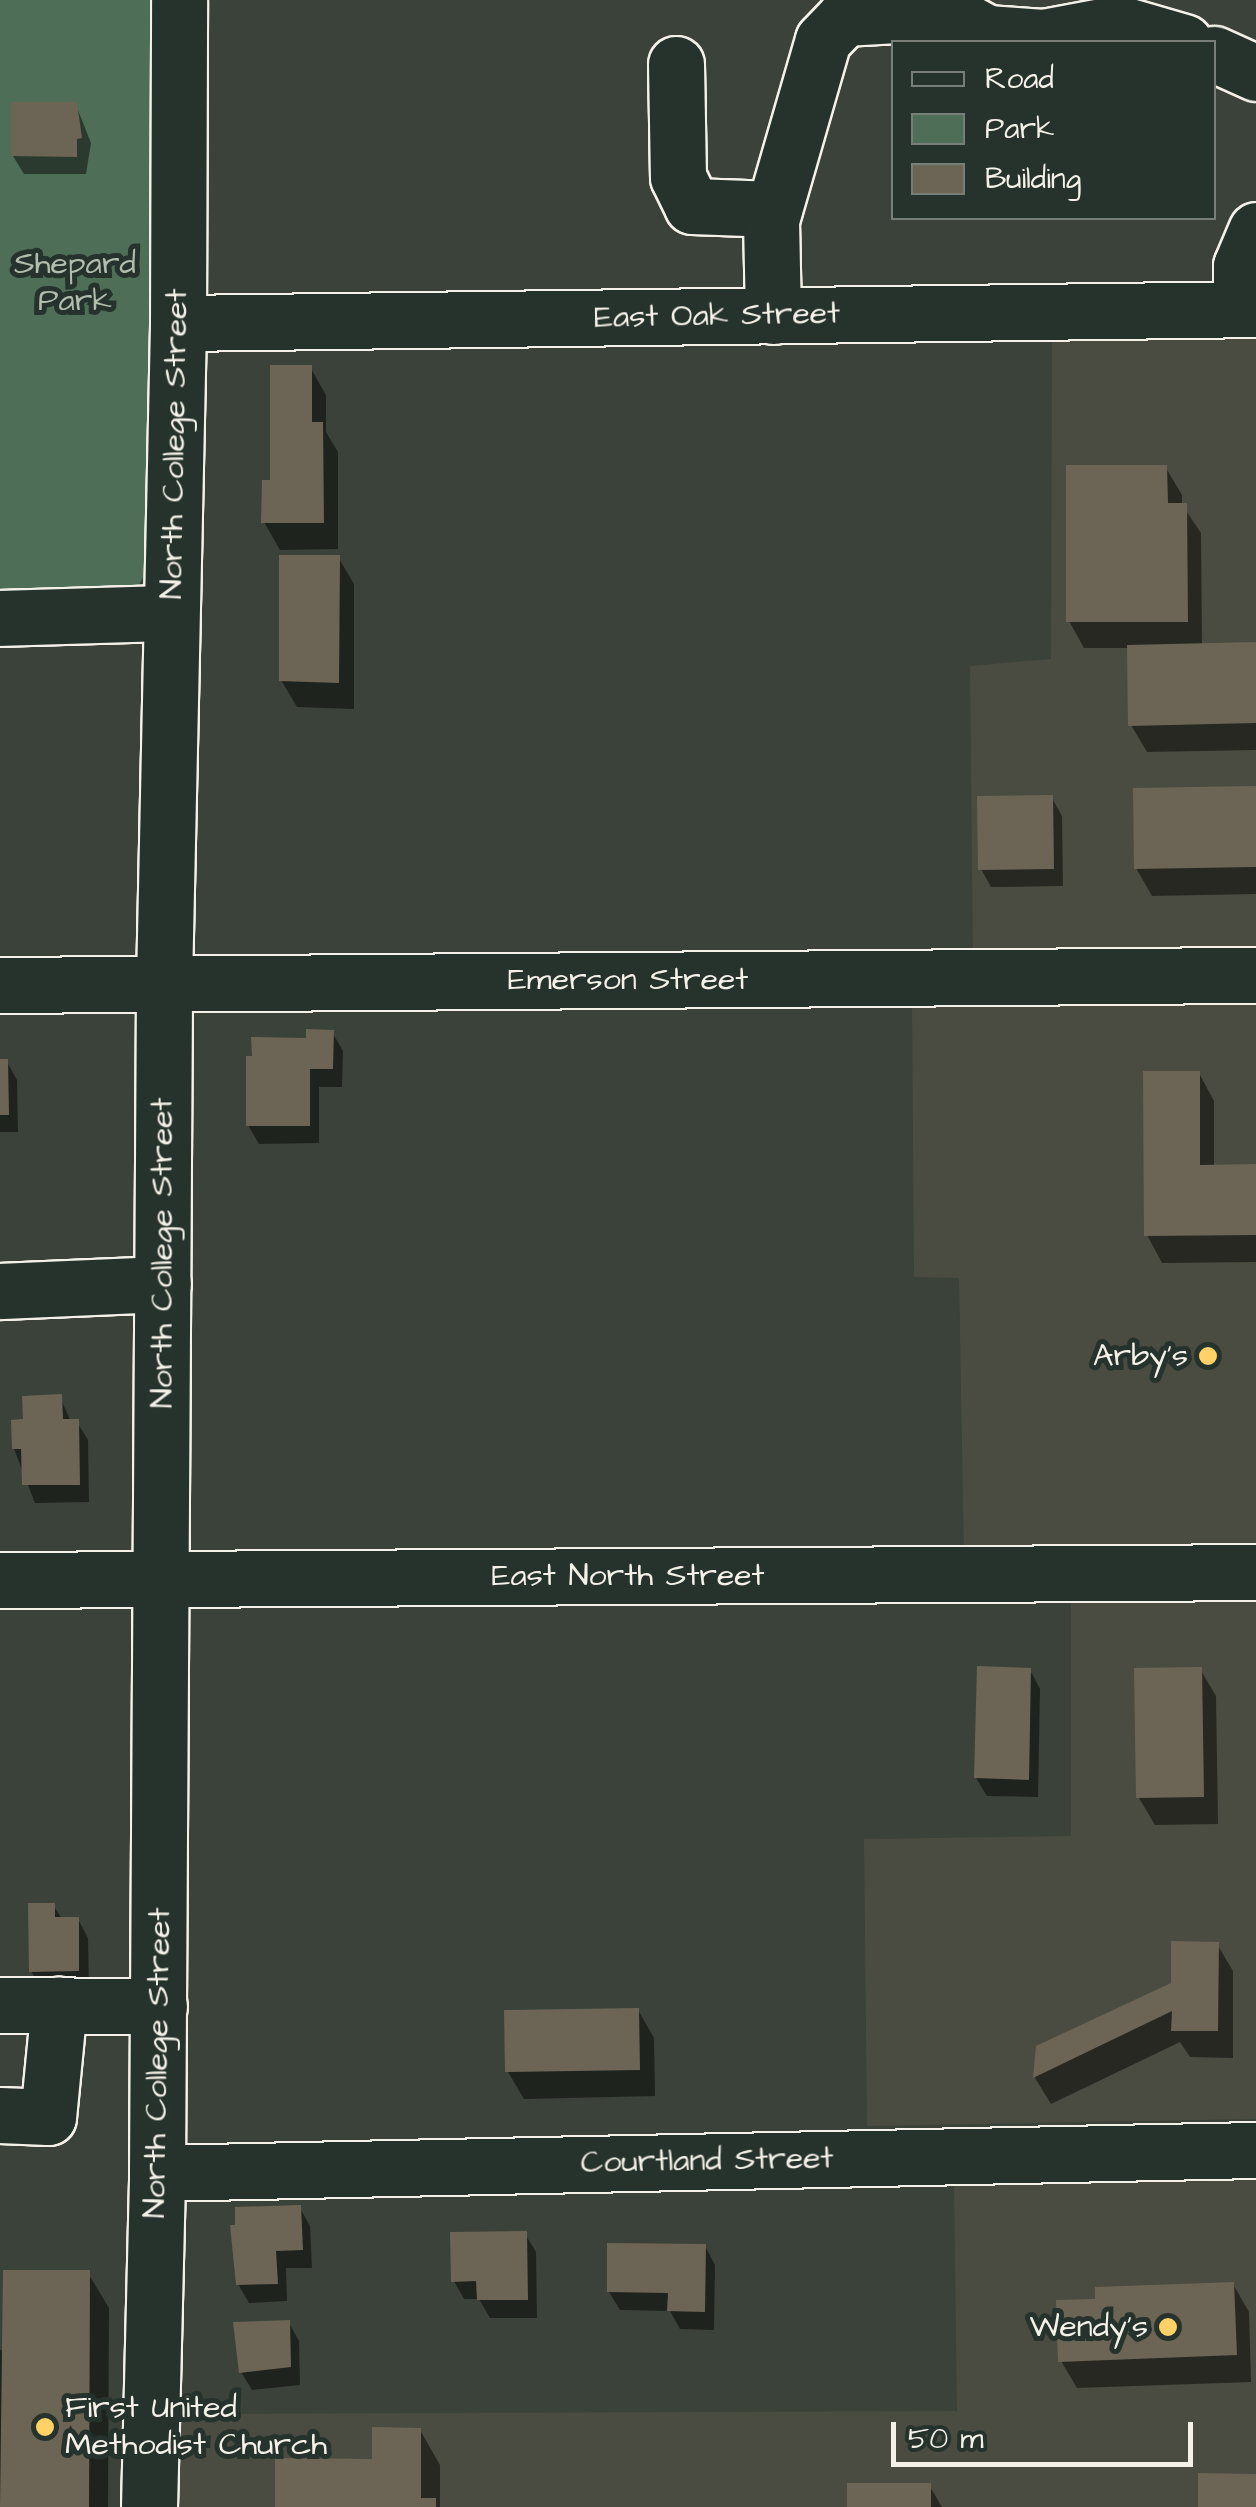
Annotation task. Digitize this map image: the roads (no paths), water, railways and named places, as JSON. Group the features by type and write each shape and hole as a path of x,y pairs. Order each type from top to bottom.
{"street":[{"name":"North College Street","path":"149,2507 159,2006 164,983 178,323 179,0"},
{"path":"773,316 774,208 823,40 844,18 950,12 987,33 1043,38 1118,23 1177,40"},
{"path":"1216,55 1256,73"},
{"path":"676,64 678,177 692,206 774,208"},
{"path":"1248,309 1240,266 1256,230"},
{"name":"East Oak Street","path":"178,323 1248,309"},
{"path":"7,608 171,613"},
{"name":"Emerson Street","path":"0,985 1256,975"},
{"path":"0,1292 163,1284"},
{"name":"East North Street","path":"0,1580 1256,1572"},
{"path":"0,2004 159,2006"},
{"path":"0,2115 48,2116 59,2005"},
{"name":"Courtland Street","path":"157,2173 1256,2150"}],"place":[{"name":"Arby's","path":"1208,1356"},
{"name":"Wendy's","path":"1168,2327"},
{"name":"First United Methodist Church","path":"45,2427"}],"park label":[{"name":"Shepard Park","path":"75,284"}]}
